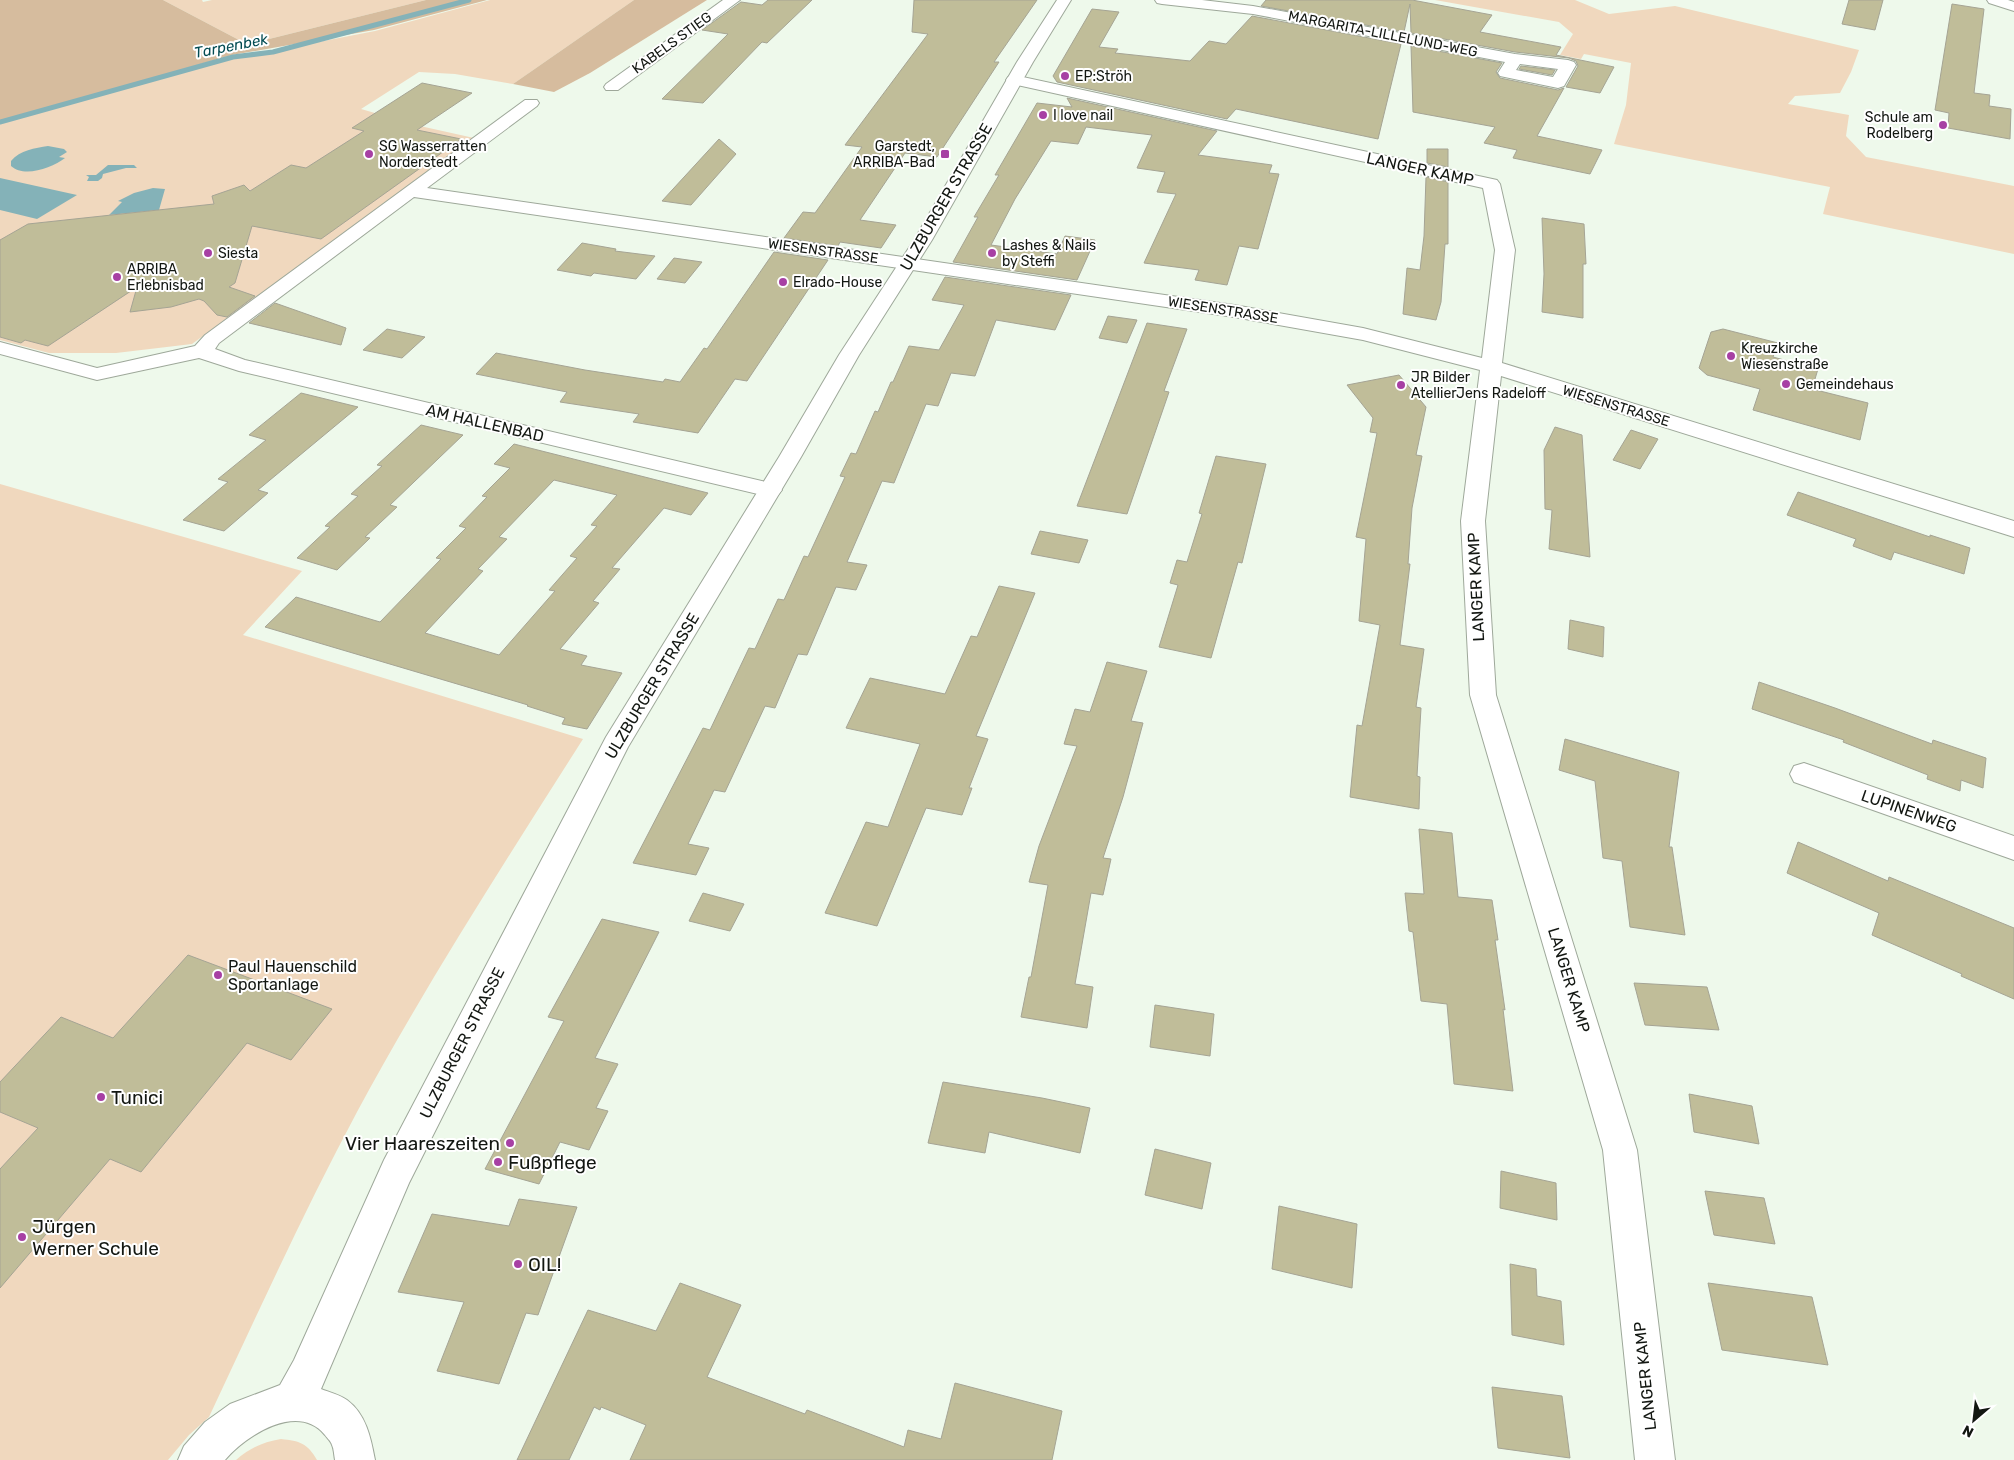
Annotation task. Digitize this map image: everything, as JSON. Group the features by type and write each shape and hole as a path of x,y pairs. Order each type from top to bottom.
{"street":[{"name":"KABELS STIEG","path":"612,87 733,0"},
{"name":"ULZBURGER STRASSE","path":"293,1400 308,1374 396,1172 616,744 770,490 844,362 908,264 1014,80 1064,0"},
{"name":"MARGARITA-LILLELUND-WEG","path":"1162,0 1252,10 1515,59"},
{"path":"1994,0 2014,7"},
{"name":"LANGER KAMP","path":"1014,80 1491,184 1506,250 1490,366 1473,522 1483,695 1620,1150 1655,1460"},
{"path":"0,348 97,374 202,351 227,328 531,103"},
{"name":"WIESENSTRASSE","path":"411,191 1234,311 1363,334 1490,366 2014,529"},
{"name":"AM HALLENBAD","path":"202,351 239,365 770,490"},
{"name":"LUPINENWEG","path":"1804,774 2014,848"},
{"path":"198,1460 219,1436 244,1418 293,1400 313,1405 333,1414 351,1436 355,1460"}],"shaded area":[{"path":"0,0 163,0 239,40 269,39 426,0 487,0 374,30 232,55 0,122"},
{"path":"163,0 202,0 203,2 212,0 426,0 269,39 239,40"},
{"name":"ARRIBA Erlebnisbad","path":"490,0 634,0 513,84 455,74 419,72 361,109 420,126 474,138 192,344 116,353 49,353 0,340 0,124 210,63 375,31"},
{"path":"634,0 707,0 590,73 554,92 513,84"},
{"path":"1435,0 1575,0 1609,14 1675,6 1859,50 1851,72 1840,93 1795,96 1788,104 1849,115 1846,136 1866,157 2014,186 2014,254 1823,214 1830,187 1614,144 1626,105 1631,63 1584,54 1581,59 1560,55 1573,34 1559,22"},
{"name":"Paul Hauenschild Sportanlage","path":"0,484 302,571 243,635 583,739 467,924 383,1064 318,1187 209,1417 189,1435 168,1460 0,1460"},
{"path":"281,1439 306,1446 317,1460 236,1460 257,1446"}],"water":[{"path":"48,146 64,149 67,152 59,157 65,158 53,165 38,170 23,171 11,166 11,161 19,154"},
{"path":"108,165 134,165 137,168 126,168 103,174 102,178 98,181 87,181 89,177 86,175 96,175"},
{"path":"0,178 77,195 37,219 0,210"},
{"path":"153,188 165,189 159,210 109,215 122,202 118,201 134,193"}],"building":[{"path":"768,0 812,0 767,43 762,42 703,103 662,99 728,34 702,30 741,2 762,5"},
{"path":"914,0 1037,0 994,62 999,62 937,157 905,153 860,220 896,225 881,248 840,242 838,246 784,238 803,212 815,213 862,147 845,145 928,34 912,32"},
{"path":"1266,0 1412,0 1492,15 1480,32 1561,47 1556,55 1614,67 1600,93 1566,87 1578,66 1576,61 1569,58 1515,52 1411,33 1410,4 1404,32 1261,6"},
{"path":"1849,0 1883,0 1875,30 1842,24"},
{"path":"1952,4 1984,9 1974,93 1990,95 1989,106 2011,109 2010,139 1948,128 1949,113 1935,110"},
{"path":"1092,9 1119,12 1099,47 1118,49 1115,53 1190,61 1209,41 1226,44 1252,16 1401,44 1378,139 1236,109 1227,119 1057,82 1053,76"},
{"path":"1411,46 1502,63 1496,72 1500,78 1558,90 1564,88 1537,136 1602,150 1590,174 1513,158 1517,150 1484,143 1495,127 1413,112"},
{"path":"1521,66 1555,70 1552,75 1519,69"},
{"path":"422,83 472,93 417,130 461,139 321,239 252,226 235,283 229,287 255,296 227,317 217,315 204,301 199,299 171,307 130,312 137,287 48,346 25,340 21,343 0,337 0,240 28,224 214,204 212,196 244,185 250,191 291,165 306,168 364,131 352,128"},
{"path":"1067,98 1217,131 1198,155 1272,165 1269,173 1279,174 1258,249 1239,246 1227,285 1195,280 1199,270 1144,263 1176,194 1157,192 1165,172 1137,168 1152,135 1086,127 1078,144 1051,141 1015,199 991,245 1057,254 1065,236 1095,240 1077,280 953,262 978,217 974,217 999,175 995,175 1037,103 1072,107"},
{"path":"719,139 736,154 691,205 662,201"},
{"path":"1427,149 1448,149 1448,167 1427,163"},
{"path":"1426,177 1448,182 1448,244 1445,244 1441,302 1436,320 1403,314 1407,268 1420,270 1424,236"},
{"path":"1542,218 1584,224 1586,264 1583,264 1583,318 1542,312 1544,274"},
{"path":"582,243 616,249 615,251 655,256 636,279 594,273 591,276 557,270"},
{"path":"774,252 828,260 747,381 735,379 698,433 633,422 639,414 560,402 567,392 476,374 496,353 585,370 663,382 665,379 680,382 704,348 707,349"},
{"path":"674,258 702,262 685,283 657,279"},
{"path":"945,277 1071,295 1055,330 996,320 975,376 951,373 938,406 926,404 894,483 882,481 847,562 867,565 856,590 836,587 807,655 798,654 775,708 765,706 725,792 714,790 688,844 709,848 696,875 633,863 703,728 710,730 749,648 755,649 778,599 784,600 804,556 808,557 845,477 840,476 851,453 856,454 875,411 878,412 909,346 939,350 964,305 932,300"},
{"path":"275,303 346,328 341,345 249,323"},
{"path":"1108,316 1137,320 1127,343 1099,338"},
{"path":"1147,323 1187,329 1164,391 1169,392 1127,514 1077,506"},
{"path":"387,329 425,337 402,358 363,350"},
{"path":"1723,329 1778,343 1773,357 1818,369 1812,389 1868,403 1860,440 1753,410 1760,389 1707,375 1699,368 1711,332"},
{"path":"1399,375 1426,407 1416,455 1422,456 1412,508 1408,564 1410,564 1400,645 1424,649 1416,707 1421,708 1417,776 1420,777 1419,809 1350,797 1357,725 1362,726 1380,625 1359,621 1366,539 1356,537 1377,433 1370,432 1373,418 1347,385"},
{"path":"301,393 358,407 258,490 268,493 224,531 183,520 228,482 218,479 266,440 249,435"},
{"path":"421,425 463,435 390,505 397,507 365,537 370,538 337,570 297,558 330,527 325,526 358,496 351,494 382,466 377,465"},
{"path":"1555,427 1582,435 1590,557 1549,549 1552,510 1545,509 1544,450"},
{"path":"1631,430 1658,439 1640,469 1613,460"},
{"path":"514,444 708,493 691,515 664,508 612,568 620,569 593,601 599,603 560,649 587,656 581,665 622,673 587,729 562,724 565,718 528,705 265,627 296,597 380,622 441,559 436,558 466,528 459,526 487,497 482,496 510,468 494,464","holes":["554,480 617,495 591,525 597,526 570,556 577,558 549,590 555,591 499,655 425,633 483,571 478,569 507,539 499,537"]},
{"path":"1216,456 1266,464 1242,563 1238,562 1211,658 1159,647 1178,585 1170,583 1177,560 1187,562 1202,514 1199,513"},
{"path":"1798,492 1930,537 1930,535 1970,548 1964,574 1894,552 1891,560 1853,546 1856,539 1787,515"},
{"path":"1040,531 1088,540 1079,563 1031,554"},
{"path":"999,586 1035,593 976,736 988,739 969,788 972,788 962,815 926,808 877,926 825,913 866,822 888,827 920,744 846,728 870,678 945,694 971,636 977,637"},
{"path":"1570,620 1604,627 1603,657 1568,649"},
{"path":"1107,662 1147,671 1131,721 1143,723 1123,797 1103,858 1111,859 1103,895 1091,893 1075,984 1093,987 1087,1028 1021,1017 1029,977 1031,977 1048,885 1029,882 1039,846 1077,746 1064,744 1075,709 1090,712"},
{"path":"1759,682 1932,744 1933,740 1986,758 1983,788 1961,780 1960,791 1927,779 1928,775 1843,742 1844,740 1752,709"},
{"path":"1565,739 1679,772 1669,847 1672,847 1685,935 1630,927 1622,861 1603,858 1595,781 1559,770"},
{"path":"1419,829 1452,833 1458,897 1492,900 1498,940 1495,940 1505,1010 1503,1009 1513,1091 1454,1084 1447,1004 1421,1001 1413,932 1409,931 1405,893 1424,894"},
{"path":"1798,842 1888,881 1889,877 2014,928 2014,999 1872,935 1879,913 1787,873"},
{"path":"703,893 744,904 730,931 689,921"},
{"path":"602,919 659,932 595,1058 618,1064 596,1108 608,1111 589,1150 560,1142 539,1184 485,1169 564,1021 548,1017"},
{"path":"188,955 332,1009 291,1060 247,1043 141,1172 110,1159 0,1288 0,1169 38,1128 0,1112 0,1082 61,1017 113,1038"},
{"path":"1634,983 1707,987 1719,1030 1645,1025"},
{"path":"1155,1005 1214,1014 1210,1056 1150,1047"},
{"path":"943,1082 1090,1108 1080,1153 989,1132 985,1153 928,1143"},
{"path":"1689,1094 1752,1106 1759,1144 1694,1132"},
{"path":"1155,1149 1211,1163 1202,1209 1145,1195"},
{"path":"1501,1171 1556,1183 1557,1220 1500,1208"},
{"path":"1705,1191 1764,1198 1775,1244 1714,1235"},
{"path":"519,1199 577,1207 538,1315 526,1313 499,1384 437,1371 464,1302 398,1292 432,1214 509,1226"},
{"path":"1279,1206 1357,1224 1352,1288 1272,1269"},
{"path":"1510,1264 1536,1269 1537,1296 1561,1301 1564,1345 1512,1335"},
{"path":"680,1283 741,1305 707,1377 805,1414 807,1410 904,1447 908,1430 941,1439 955,1383 1062,1411 1052,1460 630,1460 646,1425 601,1407 600,1410 594,1407 569,1460 517,1460 588,1310 656,1331"},
{"path":"1708,1283 1812,1297 1828,1365 1722,1350"},
{"path":"1492,1387 1562,1396 1570,1458 1498,1448"}],"waterway":[{"name":"Tarpenbek","path":"0,122 233,57 273,52 469,0"}],"place":[{"name":"EP:Ströh","path":"1065,76"},
{"name":"I love nail","path":"1043,115"},
{"name":"Schule am Rodelberg","path":"1943,125"},
{"name":"SG Wasserratten Norderstedt","path":"369,154"},
{"name":"Garstedt, ARRIBA-Bad","path":"945,154"},
{"name":"Siesta","path":"208,253"},
{"name":"Lashes & Nails by Steffi","path":"992,253"},
{"name":"ARRIBA Erlebnisbad","path":"117,277"},
{"name":"Elrado-House","path":"783,282"},
{"name":"Kreuzkirche Wiesenstraße","path":"1731,356"},
{"name":"Gemeindehaus","path":"1786,384"},
{"name":"JR Bilder AtellierJens Radeloff","path":"1401,385"},
{"name":"Paul Hauenschild Sportanlage","path":"218,975"},
{"name":"Tunici","path":"101,1097"},
{"name":"Vier Haareszeiten","path":"510,1143"},
{"name":"Fußpflege","path":"498,1162"},
{"name":"Jürgen Werner Schule","path":"22,1237"},
{"name":"OIL!","path":"518,1264"}]}
